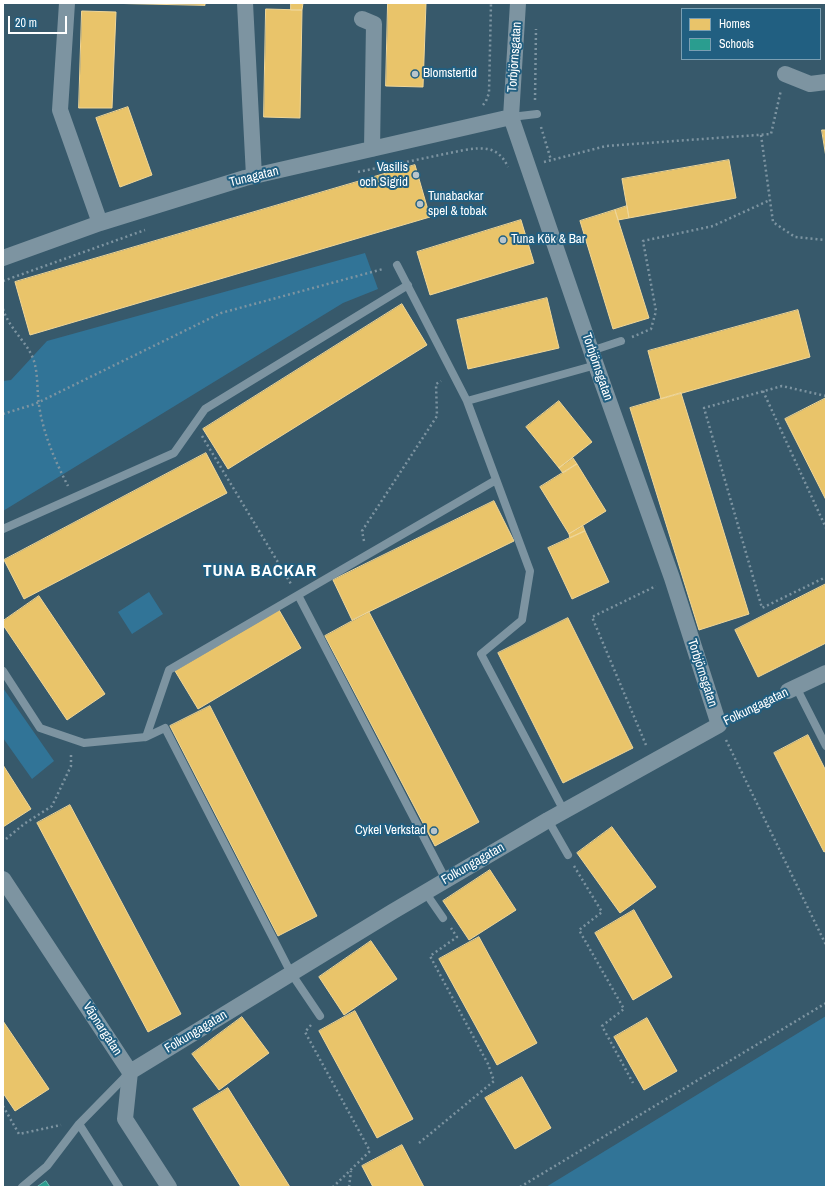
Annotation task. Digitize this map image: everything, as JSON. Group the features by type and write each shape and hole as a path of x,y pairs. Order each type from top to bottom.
{"street":[{"path":"67,3 60,110 100,223"},
{"path":"245,3 254,176"},
{"name":"Torbjörnsgatan","path":"518,3 511,117 593,358 672,578 719,725"},
{"path":"362,19 374,24 372,149"},
{"path":"785,74 810,84 826,82"},
{"name":"Tunagatan","path":"3,258 100,223 254,176 511,117"},
{"name":"Folkungagatan","path":"792,689 826,673"},
{"name":"Folkungagatan","path":"130,1072 425,892 548,820 719,725"},
{"name":"Väpnargatan","path":"3,879 130,1072"},
{"path":"130,1072 125,1119 169,1187"}],"lane":[{"path":"511,117 537,114"},
{"path":"397,265 467,401 530,571 522,620 481,654 564,811"},
{"path":"3,528 174,452 205,409 408,285"},
{"path":"467,401 593,358 621,342"},
{"path":"146,737 169,670 496,480"},
{"path":"298,595 446,880"},
{"path":"3,671 40,728 84,743 146,737 165,728 291,974 320,1016"},
{"path":"792,689 826,746"},
{"path":"548,820 568,855"},
{"path":"425,892 443,918"},
{"path":"22,1187 47,1166 79,1124 130,1072"},
{"path":"79,1124 119,1187"}],"path":[{"path":"481,107 486,101 489,93 491,3"},
{"path":"536,26 535,93 537,114 551,160"},
{"path":"354,173 480,148 489,148 496,153 507,165 510,172 606,146 771,134 785,74"},
{"path":"762,135 773,222 795,237 826,240"},
{"path":"621,342 651,329 656,311 643,241 713,226 770,200"},
{"path":"3,281 152,227"},
{"path":"3,414 38,403 221,313 397,265"},
{"path":"3,310 6,319 29,352 35,365 41,420 57,464 74,497"},
{"path":"367,555 362,531 437,416 436,384 453,373"},
{"path":"826,396 782,386 704,408 762,608 826,577"},
{"path":"763,391 826,528"},
{"path":"195,423 298,595"},
{"path":"644,740 592,616 672,578"},
{"name":"Folkungagatan","path":"719,725 792,689"},
{"path":"719,725 826,945"},
{"path":"6,839 24,824 52,806 71,766 72,739"},
{"path":"568,855 602,912 578,930 624,1009 602,1026 633,1083"},
{"path":"419,1143 494,1081 488,1064 430,956 458,937 443,918"},
{"path":"520,1187 826,1003"},
{"path":"320,1016 305,1032 370,1151 333,1187"},
{"path":"3,1106 19,1134 59,1125 79,1124"},
{"path":"350,1187 351,1170"}],"shaded area":[{"path":"365,253 378,289 343,303 3,511 3,381 11,380 47,341"},
{"path":"149,592 163,614 132,634 118,612"},
{"path":"3,688 54,761 32,779 3,738"},
{"path":"826,1016 826,1187 546,1187"}],"building: Homes":[{"path":"102,3 205,3 205,5"},
{"path":"291,3 303,3 302,10 291,10"},
{"path":"388,3 426,3 423,87 386,86"},
{"path":"266,9 302,10 300,118 264,117"},
{"path":"82,11 116,12 112,108 79,108"},
{"path":"128,107 152,175 120,187 96,118"},
{"path":"822,130 826,130 826,157"},
{"path":"729,160 736,198 629,218 622,179"},
{"path":"415,165 430,217 30,335 15,282"},
{"path":"627,206 629,218 618,220 615,210"},
{"path":"615,210 649,318 613,329 580,221"},
{"path":"521,220 534,263 430,295 417,252"},
{"path":"547,298 559,348 468,369 457,320"},
{"path":"402,304 427,345 228,469 203,429"},
{"path":"798,310 810,357 661,399 648,351"},
{"path":"681,393 749,614 699,630 630,408"},
{"path":"826,398 826,500 785,419"},
{"path":"559,401 592,442 559,468 526,427"},
{"path":"206,453 227,493 24,599 4,560"},
{"path":"573,458 577,464 563,473 559,468"},
{"path":"577,464 606,511 569,534 540,487"},
{"path":"494,501 514,541 352,620 333,580"},
{"path":"583,526 585,531 570,538 569,534"},
{"path":"585,531 609,582 572,599 548,548"},
{"path":"826,584 826,643 758,677 735,630"},
{"path":"39,596 105,694 67,720 3,625 3,621"},
{"path":"279,610 301,648 198,709 175,671"},
{"path":"369,612 479,822 435,846 325,636"},
{"path":"568,618 633,748 563,783 498,653"},
{"path":"210,706 317,916 278,936 170,726"},
{"path":"808,735 826,771 826,851 824,852 774,753"},
{"path":"3,765 31,809 3,827"},
{"path":"70,805 181,1014 148,1032 37,823"},
{"path":"612,827 656,887 620,913 577,853"},
{"path":"490,870 516,910 469,940 443,901"},
{"path":"634,910 672,977 633,1000 595,933"},
{"path":"479,937 537,1043 497,1065 439,959"},
{"path":"371,941 397,979 344,1015 319,977"},
{"path":"355,1011 413,1119 377,1138 319,1031"},
{"path":"242,1017 269,1053 219,1090 192,1054"},
{"path":"647,1018 677,1071 644,1090 614,1037"},
{"path":"3,1021 49,1089 15,1111 3,1093"},
{"path":"522,1077 551,1128 515,1149 485,1098"},
{"path":"228,1088 290,1187 241,1187 193,1109"},
{"path":"402,1145 424,1187 373,1187 362,1166"}],"building: Schools":[{"path":"46,1181 50,1187 37,1187"}],"place":[{"name":"Blomstertid","path":"415,74"},
{"name":"Vasilis och Sigrid","path":"416,175"},
{"name":"Tunabackar spel & tobak","path":"420,204"},
{"name":"Tuna Kök & Bar","path":"503,240"},
{"name":"Cykel Verkstad","path":"434,831"}],"district":[{"name":"TUNA BACKAR","path":"260,571"}]}
